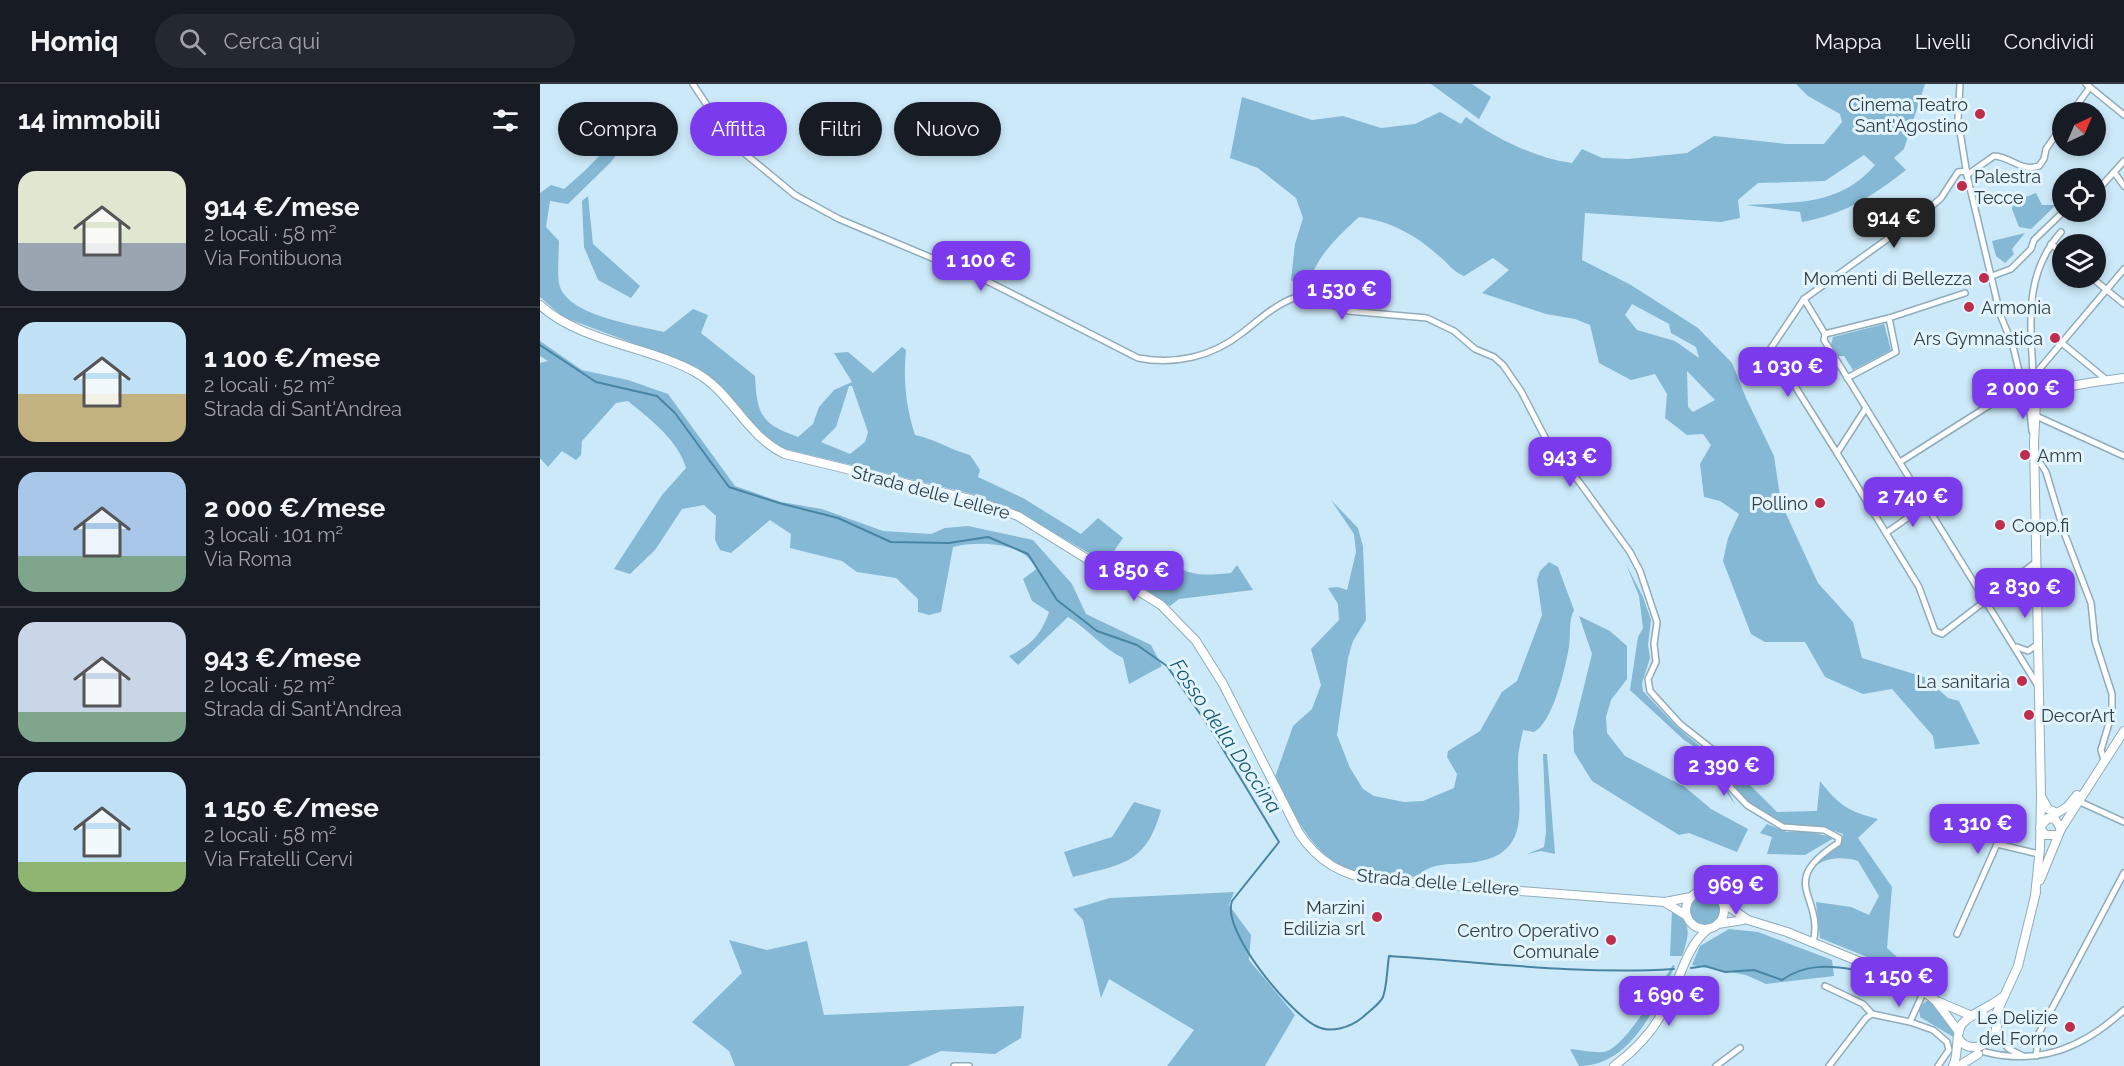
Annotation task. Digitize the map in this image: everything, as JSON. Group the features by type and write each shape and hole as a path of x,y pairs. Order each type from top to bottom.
{"street":[{"path":"693,84 732,143 795,195 838,219 987,281 1138,358 1160,362 1196,357 1228,344 1276,306 1304,295 1348,310 1427,318 1454,331 1475,349 1494,357 1511,374 1549,445 1630,552 1640,571 1657,622 1654,644 1656,662 1648,679 1650,691 1680,724 1718,754 1731,788 1747,805 1783,827 1824,830 1839,838 1838,843 1820,854 1808,870 1807,894 1814,931 1813,943"},
{"path":"1960,84 1958,118 1967,173 2000,314 2013,346 2022,384 2028,393"},
{"path":"2078,102 2088,86 2124,115"},
{"path":"2036,562 1942,634 1933,628 1923,594 1771,348 1804,299 1934,205 1958,172 1973,173 1990,157 2001,157 2027,169 2039,166 2052,140"},
{"path":"2106,181 2124,160"},
{"path":"2114,172 2124,186"},
{"path":"1992,276 2011,269 2031,249 2032,242 2053,222"},
{"path":"2034,442 2028,393 2033,376 2033,282 2045,252 2061,232"},
{"path":"2031,249 2045,252"},
{"path":"2035,896 2041,795 2034,461 2036,380 2045,365 2124,269"},
{"path":"2104,288 2124,304"},
{"path":"1825,334 1889,318 1965,294"},
{"path":"1804,299 1825,334 1824,340 1847,378 2039,687"},
{"name":"Strada delle Lellere","path":"540,305 568,324 652,353 696,372 716,388 760,439 785,454 974,500 1018,516 1145,593 1170,613 1196,641 1223,684 1299,833 1314,853 1337,869 1373,880 1665,902 1691,897"},
{"path":"1847,378 1896,352 1889,318"},
{"path":"2062,344 2108,381"},
{"path":"2033,376 2045,365"},
{"path":"2036,402 2041,396 2053,391 2124,378"},
{"path":"1900,462 1994,402 2002,400 2020,403"},
{"path":"1837,453 1866,408"},
{"path":"2036,416 2124,456"},
{"path":"2034,461 2041,464 2046,472 2063,530 2091,603 2095,641 2113,700 2101,752 2104,760"},
{"path":"1886,533 1926,505"},
{"path":"2013,643 2026,651 2038,644"},
{"path":"2041,795 2048,809 2058,813 2069,806 2124,731"},
{"path":"1959,1066 1993,1046 1997,1032 1997,1012 2018,966 2035,896 2050,851 2090,780"},
{"path":"2078,801 2124,822"},
{"path":"2040,827 2044,820 2052,818 2058,822 2059,832"},
{"path":"2040,827 2045,835 2059,832"},
{"path":"1956,934 1996,845 2002,843 2039,854 2050,851"},
{"path":"2036,1056 2039,1033 2124,873"},
{"path":"1691,948 1687,906 1691,897 1702,891 1709,891 1748,920 1905,980 1935,1000 1973,1016 1990,1020 2009,1049 2025,1057"},
{"name":"Strada delle Lellere","path":"1665,902 1690,920"},
{"path":"1718,924 1724,914 1723,903"},
{"path":"1690,920 1708,928"},
{"path":"1614,1066 1635,1048 1656,1024 1669,1001 1691,948 1708,928 1729,920 1748,920"},
{"path":"1825,986 1863,1004 1872,1014 1910,1022 1933,1030 1948,1044 1948,1050 1938,1066"},
{"path":"1910,1022 1924,992"},
{"path":"1953,1066 1963,1022 2004,995"},
{"path":"1935,1000 1968,1051 2011,1058 2057,1053 2077,1045 2101,1030 2124,1010"},
{"path":"1829,1066 1866,1018 1872,1014"},
{"path":"1716,1066 1740,1048"},
{"path":"954,1066 969,1066"}],"shaded area":[{"path":"1431,84 1472,84 1491,97 1479,119"},
{"path":"1796,84 1925,84 1904,149 1894,158 1906,170 1845,209 1802,222 1800,212 1746,205 1800,202 1832,195 1847,188 1875,165 1864,155 1825,181 1758,183 1738,200 1740,218 1721,222 1585,213 1582,260 1631,285 1698,328 1732,363 1774,456 1781,503 1818,583 1853,622 1862,658 1924,677 1948,698 1959,701 1980,744 1935,749 1933,736 1892,689 1863,694 1825,677 1805,642 1765,642 1751,634 1723,561 1728,538 1739,514 1720,501 1704,497 1700,464 1711,445 1703,434 1687,435 1665,418 1667,394 1655,374 1631,380 1599,363 1590,325 1575,319 1546,314 1482,293 1509,270 1493,258 1464,276 1453,270 1412,235 1370,219 1359,217 1333,243 1314,269 1305,293 1291,280 1295,244 1303,218 1296,198 1258,168 1230,158 1242,97 1312,120 1343,116 1381,128 1415,124 1440,112 1461,124 1466,117 1490,133 1530,152 1572,163 1582,149 1602,158 1628,159 1687,153 1714,136 1786,144 1824,144 1842,122 1840,114 1808,96","holes":["1632,304 1669,324 1671,333 1696,347 1699,358 1675,341 1637,330 1625,315","1687,371 1715,400 1693,412 1688,407"]},
{"path":"598,156 616,156 568,204 550,201 546,227 559,241 559,283 564,294 574,304 620,322 664,332 693,309 708,315 701,333 755,376 759,408 768,422 798,437 813,424 819,407 834,390 852,382 834,353 848,352 873,373 902,347 906,350 906,393 915,435 970,455 980,470 978,477 1023,498 1081,534 1098,518 1123,538 1114,551 1115,557 1139,571 1152,551 1173,565 1197,574 1231,573 1237,565 1253,590 1179,599 1170,606 1106,563 1011,508 968,493 781,448 759,431 729,395 697,367 563,317 540,297 540,193 551,185 564,189","holes":["849,386 852,386 868,432 865,442 850,454 821,442 836,427"]},
{"path":"2036,193 2042,205 2052,205 2052,209 2031,229 2019,227 2012,209 2016,201"},
{"path":"588,196 593,244 640,286 631,298 598,280 584,247 582,201"},
{"path":"2025,233 2012,249 2014,254 2005,263 1996,256 1992,241"},
{"path":"1884,324 1891,350 1853,370 1844,356 1838,356 1831,345 1833,337"},
{"path":"540,341 582,370 628,380 668,394 735,486 781,502 822,509 883,531 931,534 945,528 968,526 1033,540 1072,584 1086,614 1151,645 1162,666 1129,684 1123,658 1068,617 1018,665 1009,656 1034,638 1049,612 1032,601 1023,579 1038,568 1024,554 999,545 970,544 953,547 941,612 929,615 918,612 918,599 896,578 857,572 842,561 790,548 791,534 770,520 731,553 720,550 715,540 716,516 704,505 682,509 655,550 630,574 614,569 662,495 686,468 670,439 628,401 616,403 582,441 581,455 576,460 562,451 548,467 540,458 540,363 548,361 540,356"},
{"path":"1331,500 1358,528 1363,547 1366,620 1353,641 1348,658 1337,735 1350,768 1363,789 1374,796 1404,802 1423,801 1454,788 1457,774 1447,757 1448,751 1480,731 1502,692 1517,681 1542,615 1537,580 1540,571 1549,562 1558,567 1574,610 1565,668 1547,718 1534,732 1523,730 1518,758 1517,829 1512,841 1503,852 1489,859 1434,867 1416,877 1355,871 1340,865 1316,845 1297,819 1275,777 1293,726 1312,709 1321,685 1311,649 1339,620 1338,604 1328,588 1338,587 1347,590 1356,552 1354,534"},
{"path":"1626,564 1643,597 1651,620 1648,645 1650,658 1642,683 1643,691 1711,758 1684,740 1630,690 1638,637 1643,628 1639,596"},
{"path":"1579,616 1610,631 1627,646 1627,679 1611,700 1606,717 1607,733 1625,756 1685,787 1711,809 1748,829 1737,852 1689,833 1679,835 1592,781 1574,752 1573,731 1592,654"},
{"path":"1543,754 1547,754 1555,854 1541,851 1527,854 1544,847 1546,832"},
{"path":"1718,772 1736,806 1722,786"},
{"path":"1738,773 1777,812 1817,811 1820,781 1845,806 1878,819 1858,838 1892,887 1887,948 1909,968 1907,973 1820,938 1816,902 1851,907 1869,915 1879,896 1858,861 1837,858 1817,865 1815,862 1841,845 1843,834 1826,829 1790,827 1767,818 1746,800 1735,786 1731,779"},
{"path":"1134,802 1161,810 1155,828 1140,852 1106,869 1073,877 1064,852 1112,837"},
{"path":"1767,824 1787,832 1808,831 1834,838 1805,855 1767,854 1772,837 1760,833"},
{"path":"1234,892 1229,905 1251,935 1249,960 1295,1015 1265,1066 1167,1066 1194,1030 1109,979 1101,998 1083,920 1073,909 1110,898"},
{"path":"1705,895 1716,899 1720,910 1716,921 1705,925 1694,921 1690,910 1694,899"},
{"path":"1672,910 1683,919 1686,925 1687,936 1682,956 1670,956"},
{"path":"1729,929 1758,932 1832,960 1834,976 1766,984 1746,975 1692,965 1700,946"},
{"path":"729,940 767,950 807,941 824,1015 1024,1006 1021,1038 995,1054 941,1051 907,1066 735,1066 729,1051 692,1022 742,973"},
{"path":"1673,965 1675,966 1650,1015 1627,1045 1613,1056 1597,1063 1579,1066 1570,1049 1603,1052 1622,1040"},
{"path":"1927,1001 1936,1006 1944,1016 1955,1038 1920,1017 1919,1007"}],"waterway":[{"name":"Fosso della Doccina","path":"540,345 596,382 657,396 675,413 729,487 838,518 891,542 949,543 988,537 1028,554 1057,600 1097,631 1137,645 1167,666 1212,731 1279,842 1232,901 1231,914 1237,931 1260,970 1275,989 1304,1018 1316,1026 1328,1029 1347,1026 1358,1021 1377,1005 1384,993 1389,956 1567,969 1674,969"},
{"path":"1691,968 1705,966 1725,972 1754,970 1782,980 1808,968 1836,967 1855,970"}],"place":[{"name":"Cinema Teatro Sant'Agostino","path":"1980,114"},
{"name":"Palestra Tecce","path":"1962,186"},
{"name":"Momenti di Bellezza","path":"1984,278"},
{"name":"Armonia","path":"1969,307"},
{"name":"Ars Gymnastica","path":"2055,338"},
{"name":"Amm","path":"2025,455"},
{"name":"Pollino","path":"1820,503"},
{"name":"Coop.fi","path":"2000,525"},
{"name":"La sanitaria","path":"2022,681"},
{"name":"DecorArt","path":"2029,715"},
{"name":"Marzini Edilizia srl","path":"1377,917"},
{"name":"Centro Operativo Comunale","path":"1611,940"},
{"name":"Le Delizie del Forno","path":"2070,1027"}]}
